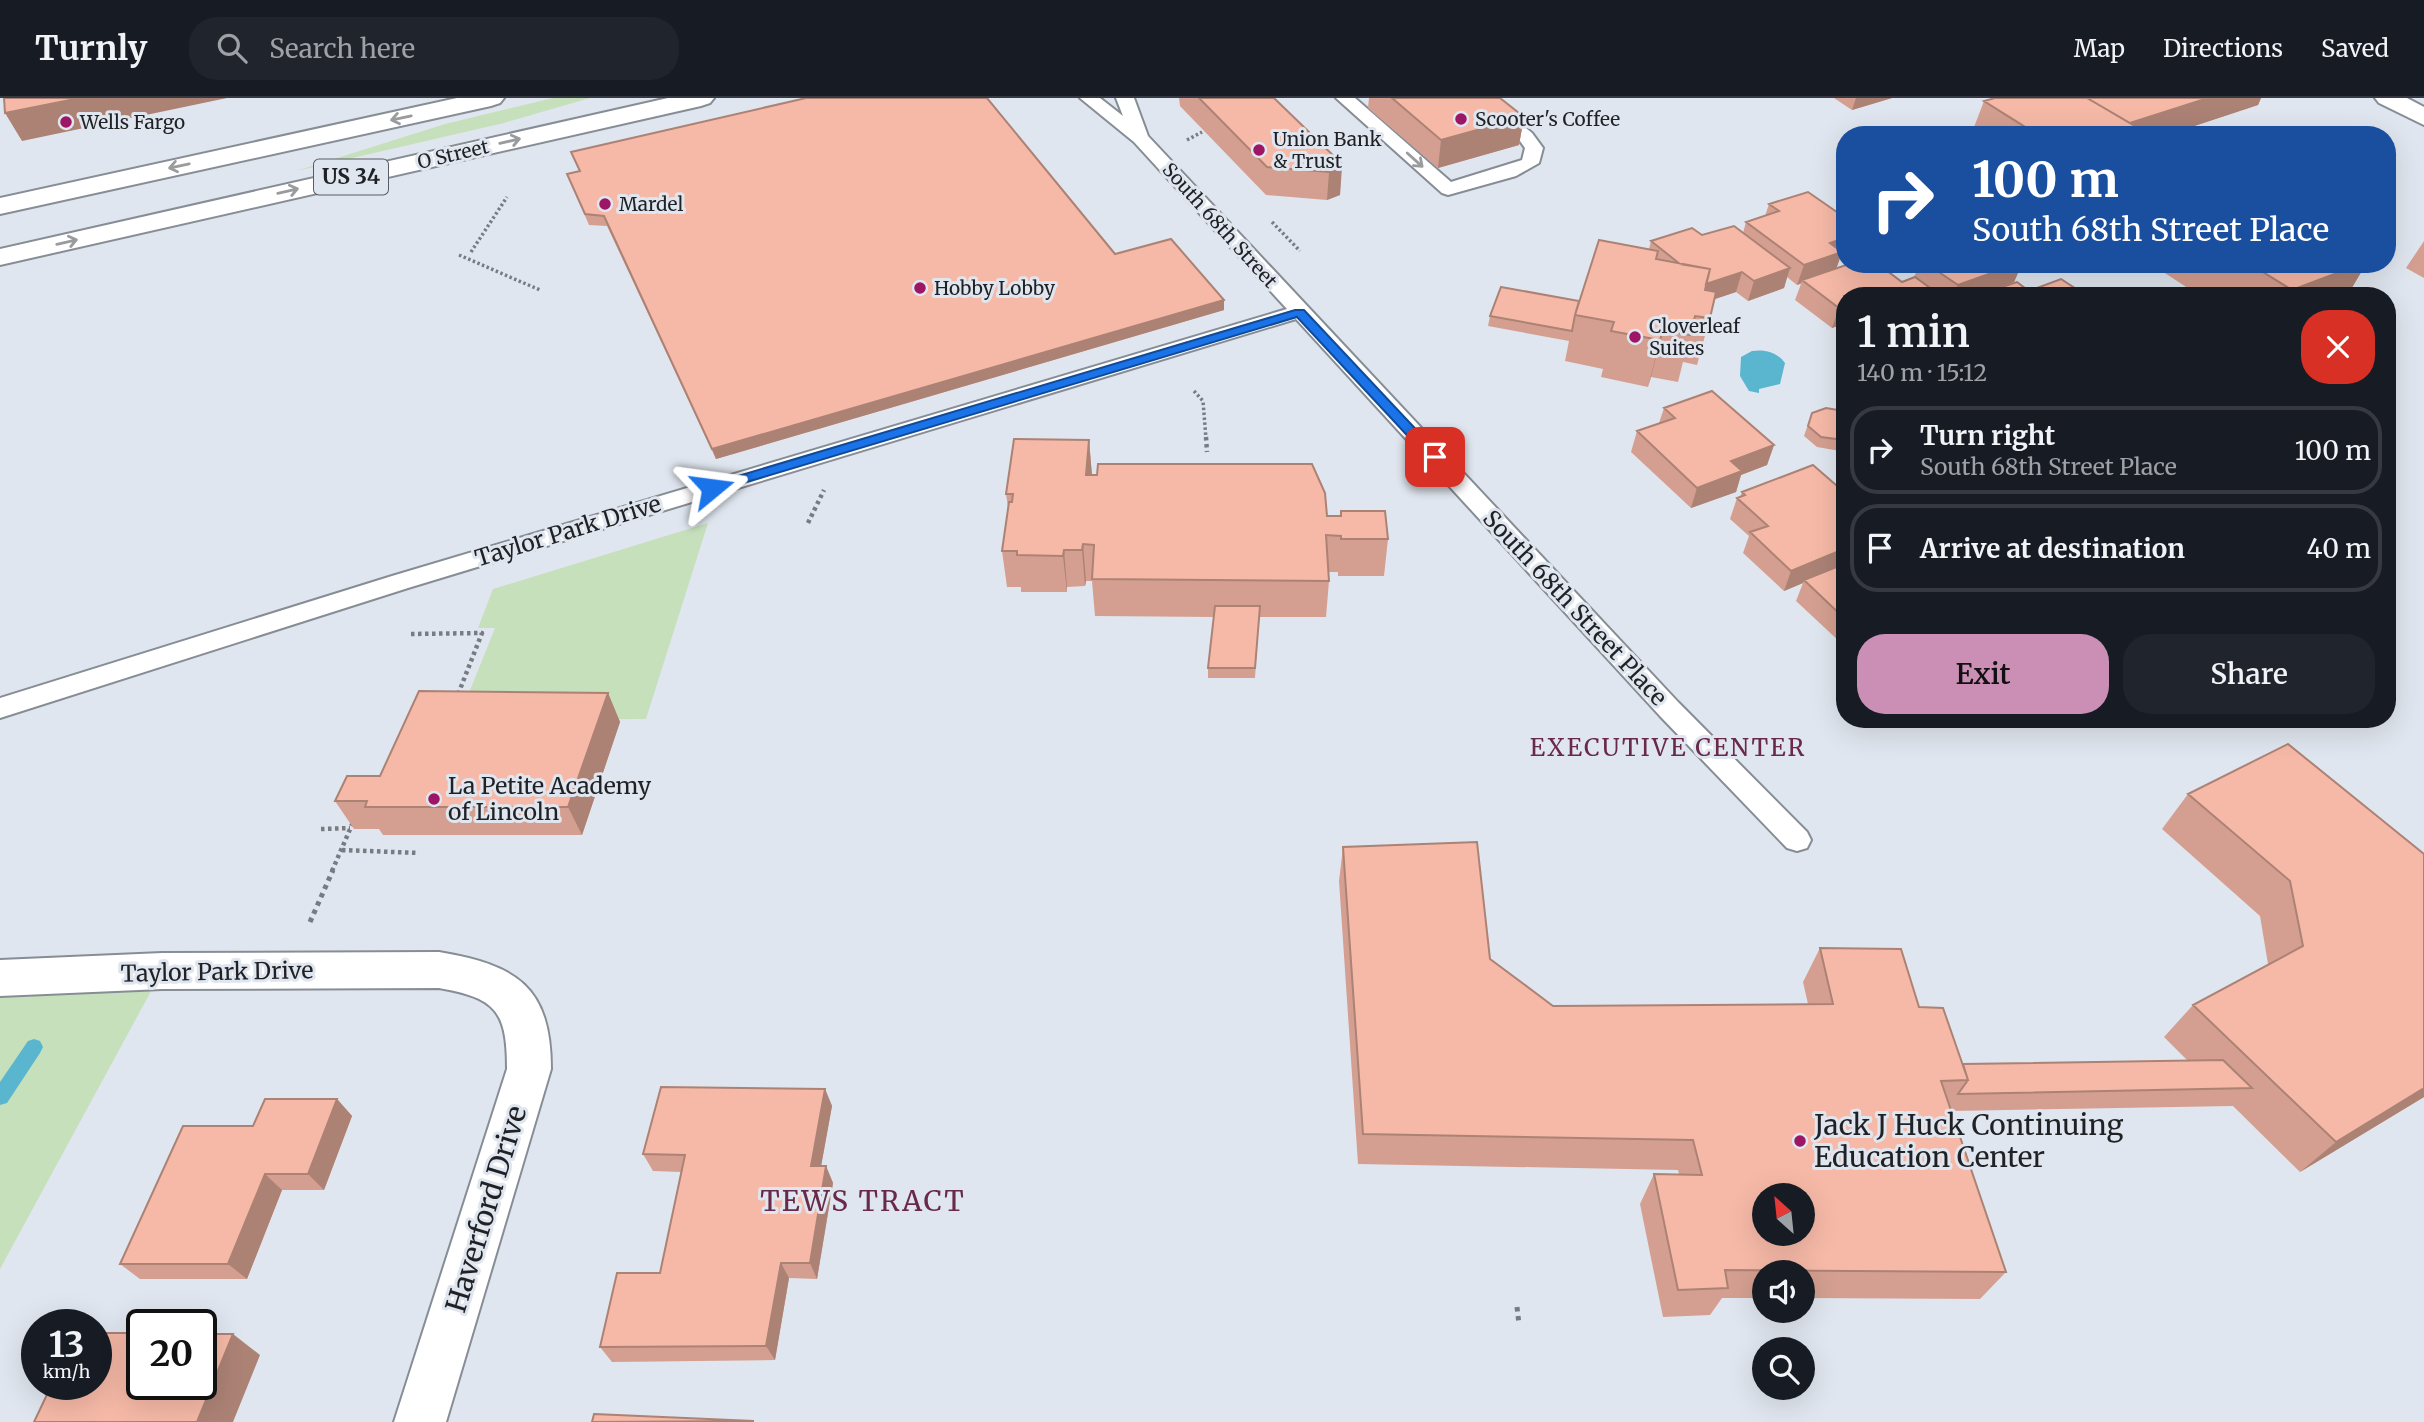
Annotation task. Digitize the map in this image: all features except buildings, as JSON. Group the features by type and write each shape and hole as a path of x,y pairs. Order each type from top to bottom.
{"main road":[{"name":"US 34","path":"0,206 491,98"},
{"name":"O Street","path":"0,257 701,98"},
{"path":"2388,98 2424,117"},
{"name":"Taylor Park Drive","path":"0,978 162,971 439,970 470,975 491,983 512,998"},
{"name":"Haverford Drive","path":"420,1422 529,1069 531,1038 526,1015 512,998"}],"lane":[{"name":"South 68th Street","path":"1089,98 1140,138 1299,312"},
{"name":"South 68th Street","path":"1126,98 1140,138"},
{"path":"1345,98 1448,190 1510,172 1530,163 1534,148 1526,137 1479,98"},
{"name":"Taylor Park Drive","path":"0,708 400,582 1299,312"},
{"name":"South 68th Street Place","path":"1299,312 1669,709 1797,840"}],"path":[{"path":"471,252 507,197"},
{"path":"1272,222 1300,251"},
{"path":"459,255 540,290"},
{"path":"1194,391 1203,401 1207,452"},
{"path":"808,523 829,480"},
{"path":"411,634 482,634 454,705"},
{"path":"310,922 359,809"},
{"path":"321,829 350,828"},
{"path":"342,850 419,853"},
{"path":"1517,1307 1518,1324"}],"green space":[{"path":"553,98 590,98 504,123 296,171 445,124"},
{"path":"708,523 646,719 458,720 495,628 478,628 493,589"},
{"path":"162,971 0,1269 0,978"}],"water":[{"path":"1752,351 1770,352 1782,359 1785,363 1780,384 1759,389 1759,393 1749,391 1740,376 1741,357"}],"waterway":[{"path":"0,1097 34,1047"}],"place":[{"name":"Scooter's Coffee","path":"1461,119"},
{"name":"Wells Fargo","path":"66,122"},
{"name":"Union Bank & Trust","path":"1259,150"},
{"name":"Mardel","path":"605,204"},
{"name":"Hobby Lobby","path":"920,288"},
{"name":"Cloverleaf Suites","path":"1635,337"},
{"name":"La Petite Academy of Lincoln","path":"434,799"},
{"name":"Jack J Huck Continuing Education Center","path":"1800,1141"}],"district":[{"name":"EXECUTIVE CENTER","path":"1668,748"},
{"name":"TEWS TRACT","path":"863,1201"}],"route":[{"path":"712,488 1299,312 1435,457"}]}
